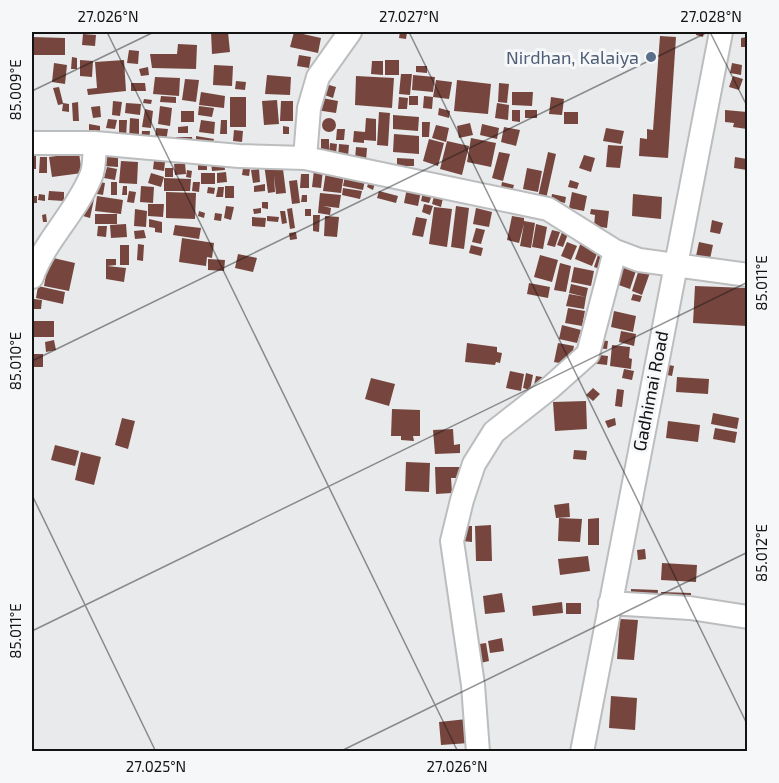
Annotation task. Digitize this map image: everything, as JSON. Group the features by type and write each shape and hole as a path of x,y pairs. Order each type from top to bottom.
{"street":[{"path":"305,158 309,108 318,77 350,32"},
{"name":"Gadhimai Road","path":"582,752 720,32"},
{"path":"32,143 94,143 239,156 305,158 548,209 615,251 639,260 747,275"},
{"path":"32,277 37,262 75,208 92,174 94,143"},
{"path":"478,752 473,685 452,541 462,500 474,464 494,432 588,354 615,251"},
{"path":"610,603 690,608 747,617"}],"building":[{"path":"211,32 228,32 230,52 212,54"},
{"path":"294,32 321,38 318,53 290,47"},
{"path":"400,32 407,32 406,39 399,38"},
{"path":"696,32 704,32 703,37 696,35"},
{"path":"83,34 96,35 95,46 82,45"},
{"path":"660,36 676,37 668,158 639,156 640,138 647,139 647,129 653,130"},
{"path":"32,37 65,38 65,55 32,55"},
{"path":"747,37 747,47 741,47 741,38"},
{"path":"178,44 197,45 196,69 152,68 150,54 177,54"},
{"path":"129,50 139,51 138,64 127,63"},
{"path":"299,55 311,57 309,68 297,66"},
{"path":"72,57 77,58 77,69 71,69"},
{"path":"80,60 93,61 92,77 80,76"},
{"path":"124,60 126,91 88,95 87,89 97,88 95,62"},
{"path":"385,60 399,60 399,75 385,75"},
{"path":"372,61 383,61 383,75 371,74"},
{"path":"54,63 67,65 65,84 52,82"},
{"path":"732,63 742,65 741,75 730,73"},
{"path":"214,65 233,66 232,86 213,85"},
{"path":"416,66 427,66 427,73 416,72"},
{"path":"148,67 149,75 141,76 139,69"},
{"path":"401,74 412,74 410,95 399,94"},
{"path":"267,75 291,77 290,95 265,94"},
{"path":"413,75 435,77 433,92 412,90"},
{"path":"356,76 394,78 392,108 355,105"},
{"path":"733,76 743,79 739,90 729,87"},
{"path":"155,77 180,78 179,96 153,94"},
{"path":"185,79 199,80 196,102 182,100"},
{"path":"436,80 452,82 449,99 433,97"},
{"path":"457,80 491,84 488,114 454,111"},
{"path":"236,81 246,82 245,90 235,89"},
{"path":"131,83 145,83 146,91 131,91"},
{"path":"322,83 336,87 333,98 319,93"},
{"path":"499,83 509,84 507,103 498,102"},
{"path":"59,87 63,103 69,104 69,112 62,111 63,104 58,105 53,88"},
{"path":"201,92 225,96 224,108 199,105"},
{"path":"512,92 533,92 532,106 512,105"},
{"path":"161,96 176,97 176,103 160,102"},
{"path":"409,96 418,96 418,105 409,105"},
{"path":"424,96 433,97 432,109 423,108"},
{"path":"230,97 246,97 246,127 230,127"},
{"path":"317,97 338,101 336,113 316,110"},
{"path":"399,97 408,98 407,109 398,109"},
{"path":"551,97 564,99 562,115 549,114"},
{"path":"144,99 152,100 151,104 143,103"},
{"path":"277,100 279,124 264,125 262,101"},
{"path":"113,101 122,102 120,116 112,115"},
{"path":"281,101 293,101 293,121 280,121"},
{"path":"78,102 79,121 73,121 72,103"},
{"path":"126,103 141,104 140,115 125,113"},
{"path":"497,103 509,105 508,120 495,118"},
{"path":"100,106 101,117 93,118 91,107"},
{"path":"160,106 172,108 170,126 158,124"},
{"path":"199,106 214,108 212,117 198,115"},
{"path":"439,108 450,111 449,118 438,115"},
{"path":"145,109 153,111 151,128 142,127"},
{"path":"512,110 520,110 520,122 512,121"},
{"path":"525,110 537,110 537,118 525,118"},
{"path":"725,110 747,112 747,129 733,127 734,123 725,122"},
{"path":"181,111 194,111 194,122 181,122"},
{"path":"379,112 390,113 388,146 377,145"},
{"path":"564,112 578,112 578,124 564,124"},
{"path":"393,115 419,117 418,131 393,129"},
{"path":"130,118 139,119 139,140 129,140"},
{"path":"326,118 332,118 336,125 332,132 326,132 322,128 322,122"},
{"path":"366,118 376,119 376,141 353,142 354,131 365,132"},
{"path":"108,119 117,120 115,129 106,128"},
{"path":"119,120 127,120 126,139 119,139"},
{"path":"201,120 215,122 214,134 199,132"},
{"path":"221,120 227,120 227,134 220,134"},
{"path":"422,122 430,122 429,137 422,137"},
{"path":"470,123 473,135 459,138 457,126"},
{"path":"89,124 100,126 100,132 89,131"},
{"path":"482,124 499,128 497,139 480,135"},
{"path":"436,125 449,128 446,142 432,138"},
{"path":"188,126 188,133 178,133 178,127"},
{"path":"283,126 289,127 289,134 283,134"},
{"path":"504,127 520,130 516,146 501,142"},
{"path":"156,128 168,129 166,142 155,141"},
{"path":"606,128 624,131 621,144 603,141"},
{"path":"337,129 345,129 344,140 336,140"},
{"path":"234,130 243,131 242,142 233,141"},
{"path":"142,131 150,131 149,143 141,143"},
{"path":"394,134 419,136 419,154 393,152"},
{"path":"196,136 214,139 213,143 196,141"},
{"path":"176,137 192,137 193,144 176,144"},
{"path":"471,138 496,143 491,167 467,162"},
{"path":"321,139 329,139 329,153 321,153"},
{"path":"429,139 444,143 438,166 423,161"},
{"path":"447,141 469,146 462,175 440,169"},
{"path":"330,143 337,144 336,154 329,153"},
{"path":"339,144 349,145 348,157 338,157"},
{"path":"608,145 623,146 620,168 606,167"},
{"path":"356,147 367,148 366,161 355,159"},
{"path":"499,152 510,154 503,181 492,178"},
{"path":"548,152 556,154 546,199 538,197"},
{"path":"79,153 82,173 52,177 49,157"},
{"path":"36,154 36,169 32,169 32,155"},
{"path":"584,155 595,158 591,172 579,168"},
{"path":"40,157 47,157 47,173 39,173"},
{"path":"105,157 118,157 118,167 104,166"},
{"path":"735,157 747,159 747,170 734,168"},
{"path":"397,158 414,159 414,166 397,166"},
{"path":"121,161 138,162 137,184 119,183"},
{"path":"154,161 165,162 164,171 153,169"},
{"path":"224,161 225,170 212,171 211,162"},
{"path":"198,162 207,162 207,170 198,170"},
{"path":"185,163 186,174 175,175 174,164"},
{"path":"271,163 272,170 283,169 286,193 276,194 274,175 275,192 268,193 264,164"},
{"path":"107,167 117,169 115,180 104,178"},
{"path":"165,168 173,168 173,177 165,177"},
{"path":"243,168 250,169 249,176 242,175"},
{"path":"527,168 542,171 538,192 523,189"},
{"path":"259,169 260,182 253,183 251,170"},
{"path":"187,170 192,171 191,178 186,177"},
{"path":"314,170 323,170 321,188 312,187"},
{"path":"326,171 344,174 341,193 323,191"},
{"path":"226,172 227,182 217,183 217,173"},
{"path":"151,173 164,177 161,187 148,183"},
{"path":"201,173 215,173 215,184 201,184"},
{"path":"301,174 309,174 309,188 300,188"},
{"path":"345,176 365,180 363,190 343,186"},
{"path":"164,178 191,179 190,191 164,191"},
{"path":"297,180 300,203 292,204 289,181"},
{"path":"570,180 579,183 577,189 568,187"},
{"path":"93,181 105,183 103,195 91,193"},
{"path":"369,181 375,183 373,190 367,187"},
{"path":"111,182 117,182 117,195 111,195"},
{"path":"193,182 200,182 199,192 192,191"},
{"path":"502,182 514,185 511,195 500,193"},
{"path":"265,184 265,191 254,192 254,186"},
{"path":"123,186 127,186 127,195 122,195"},
{"path":"141,186 154,187 153,203 140,202"},
{"path":"225,186 234,186 234,198 225,198"},
{"path":"208,187 215,188 214,194 207,193"},
{"path":"218,187 224,187 223,197 216,197"},
{"path":"343,188 362,191 360,199 342,195"},
{"path":"407,188 421,191 418,206 404,203"},
{"path":"49,191 64,192 64,201 48,200"},
{"path":"129,191 136,192 134,203 127,202"},
{"path":"379,191 398,196 396,203 377,198"},
{"path":"166,192 196,193 195,219 166,218"},
{"path":"423,192 432,195 429,203 421,201"},
{"path":"572,192 587,196 584,211 569,208"},
{"path":"320,193 341,195 339,208 323,206 331,208 330,215 318,213"},
{"path":"39,194 45,195 45,201 38,200"},
{"path":"552,194 566,197 565,203 551,200"},
{"path":"633,194 662,197 661,219 632,216"},
{"path":"302,195 307,195 307,202 301,202"},
{"path":"32,196 37,196 37,203 32,203"},
{"path":"97,196 123,200 121,214 95,211"},
{"path":"434,196 443,198 441,207 432,204"},
{"path":"86,197 94,199 90,218 83,216"},
{"path":"262,202 268,202 268,209 262,208"},
{"path":"32,204 34,204 34,225 32,224"},
{"path":"148,204 164,204 163,217 148,216"},
{"path":"424,204 433,206 430,215 422,212"},
{"path":"226,206 234,207 231,220 224,218"},
{"path":"456,206 469,208 464,249 451,247"},
{"path":"434,207 452,209 447,247 429,244"},
{"path":"261,208 261,213 254,214 253,209"},
{"path":"292,208 295,228 290,229 287,209"},
{"path":"476,208 492,212 489,227 473,224"},
{"path":"135,209 147,211 146,227 134,226"},
{"path":"305,209 311,209 311,216 305,216"},
{"path":"591,209 609,211 607,228 594,226 595,215 590,214"},
{"path":"199,211 205,213 204,218 198,216"},
{"path":"280,211 285,211 287,223 282,224"},
{"path":"215,213 222,214 221,221 214,220"},
{"path":"46,214 47,222 43,222 42,215"},
{"path":"95,214 117,214 117,224 95,224"},
{"path":"313,215 320,215 319,232 313,231"},
{"path":"267,216 279,217 278,222 267,221"},
{"path":"325,216 339,217 337,237 324,236"},
{"path":"512,216 535,223 531,248 520,246 524,224 519,243 507,240"},
{"path":"252,217 266,218 265,227 252,226"},
{"path":"416,217 427,219 423,237 412,235"},
{"path":"149,219 162,222 162,233 155,232 155,228 149,227"},
{"path":"712,220 723,223 720,234 710,232"},
{"path":"126,224 127,237 111,238 110,225"},
{"path":"536,224 547,227 543,249 532,247"},
{"path":"175,225 201,228 199,239 173,235"},
{"path":"98,226 107,226 106,237 97,236"},
{"path":"476,228 485,230 481,244 472,242"},
{"path":"144,230 146,238 135,239 134,231"},
{"path":"552,230 560,232 555,247 547,245"},
{"path":"296,232 297,239 290,240 289,233"},
{"path":"562,232 568,234 563,247 557,245"},
{"path":"182,238 214,243 212,258 207,257 206,266 179,262"},
{"path":"567,242 577,246 571,260 561,256"},
{"path":"581,242 599,249 592,266 575,259"},
{"path":"699,242 713,245 710,259 696,256"},
{"path":"138,244 144,245 143,261 137,260"},
{"path":"120,245 129,245 129,265 120,265"},
{"path":"471,245 483,248 481,256 469,253"},
{"path":"599,252 611,255 606,271 594,267"},
{"path":"238,254 257,258 253,272 235,268"},
{"path":"540,255 558,260 552,282 534,277"},
{"path":"619,255 639,262 630,289 610,282"},
{"path":"49,257 75,263 69,291 44,286"},
{"path":"106,259 116,259 116,265 107,266 126,268 124,282 106,279"},
{"path":"208,259 225,260 224,271 208,270"},
{"path":"560,263 571,266 566,292 554,290"},
{"path":"641,263 652,267 642,295 632,291"},
{"path":"574,267 594,271 591,286 571,282"},
{"path":"529,283 550,287 548,298 527,294"},
{"path":"571,284 588,288 586,297 569,293"},
{"path":"38,286 65,292 63,304 36,298"},
{"path":"695,286 747,288 747,326 693,323"},
{"path":"569,294 586,297 584,309 566,306"},
{"path":"633,294 642,296 640,302 631,300"},
{"path":"34,299 42,300 41,309 33,309"},
{"path":"568,308 585,311 582,326 565,323"},
{"path":"614,311 636,316 633,332 611,327"},
{"path":"32,321 54,321 54,337 32,337"},
{"path":"562,325 581,330 577,343 559,339"},
{"path":"621,331 636,334 634,346 619,342"},
{"path":"54,340 56,350 46,352 45,342"},
{"path":"596,340 608,341 607,349 595,348"},
{"path":"467,343 497,347 497,352 502,353 500,363 496,362 495,365 465,362"},
{"path":"558,343 574,346 570,365 554,362"},
{"path":"612,345 630,347 631,369 610,366"},
{"path":"32,354 43,354 43,367 32,367"},
{"path":"591,354 608,356 607,365 590,363"},
{"path":"669,365 674,366 672,376 667,375"},
{"path":"624,369 634,371 632,380 622,378"},
{"path":"510,371 524,374 521,391 506,388"},
{"path":"526,373 533,375 530,390 523,388"},
{"path":"536,376 542,377 540,387 534,385"},
{"path":"677,377 709,379 708,394 676,392"},
{"path":"371,378 395,384 389,406 365,399"},
{"path":"593,388 600,394 593,401 586,395"},
{"path":"617,389 624,390 622,407 615,406"},
{"path":"586,401 587,429 555,431 553,402"},
{"path":"392,409 420,410 420,436 413,436 414,441 401,440 401,436 391,436"},
{"path":"713,413 739,418 737,429 711,424"},
{"path":"122,418 135,421 128,449 115,445"},
{"path":"615,418 616,425 608,428 605,421"},
{"path":"668,421 700,425 698,442 666,438"},
{"path":"715,428 737,432 735,443 713,439"},
{"path":"453,429 454,445 460,444 460,453 435,454 433,430"},
{"path":"55,445 79,451 75,466 51,460"},
{"path":"574,450 587,451 586,460 573,459"},
{"path":"81,452 101,457 94,485 75,480"},
{"path":"406,462 430,463 429,492 405,491"},
{"path":"435,467 461,467 461,478 451,478 452,493 436,494"},
{"path":"569,503 570,517 556,518 554,505"},
{"path":"559,518 582,519 580,542 558,541"},
{"path":"599,518 599,545 588,545 588,519"},
{"path":"491,525 492,561 476,561 475,526"},
{"path":"462,526 472,526 472,542 462,541"},
{"path":"645,549 646,559 638,560 637,550"},
{"path":"588,556 590,571 560,575 558,559"},
{"path":"662,563 697,565 696,582 661,580"},
{"path":"631,589 658,590 657,599 631,598"},
{"path":"661,592 691,593 691,601 661,600"},
{"path":"502,593 505,612 485,614 483,596"},
{"path":"562,602 563,613 533,616 532,606"},
{"path":"566,603 581,603 581,614 566,614"},
{"path":"620,619 638,620 634,660 617,659"},
{"path":"502,638 504,651 490,653 488,641"},
{"path":"486,643 489,661 476,664 473,645"},
{"path":"611,696 637,698 635,730 609,728"},
{"path":"467,719 469,743 441,745 439,722"}],"place":[{"name":"Nirdhan, Kalaiya","path":"651,57"}]}
